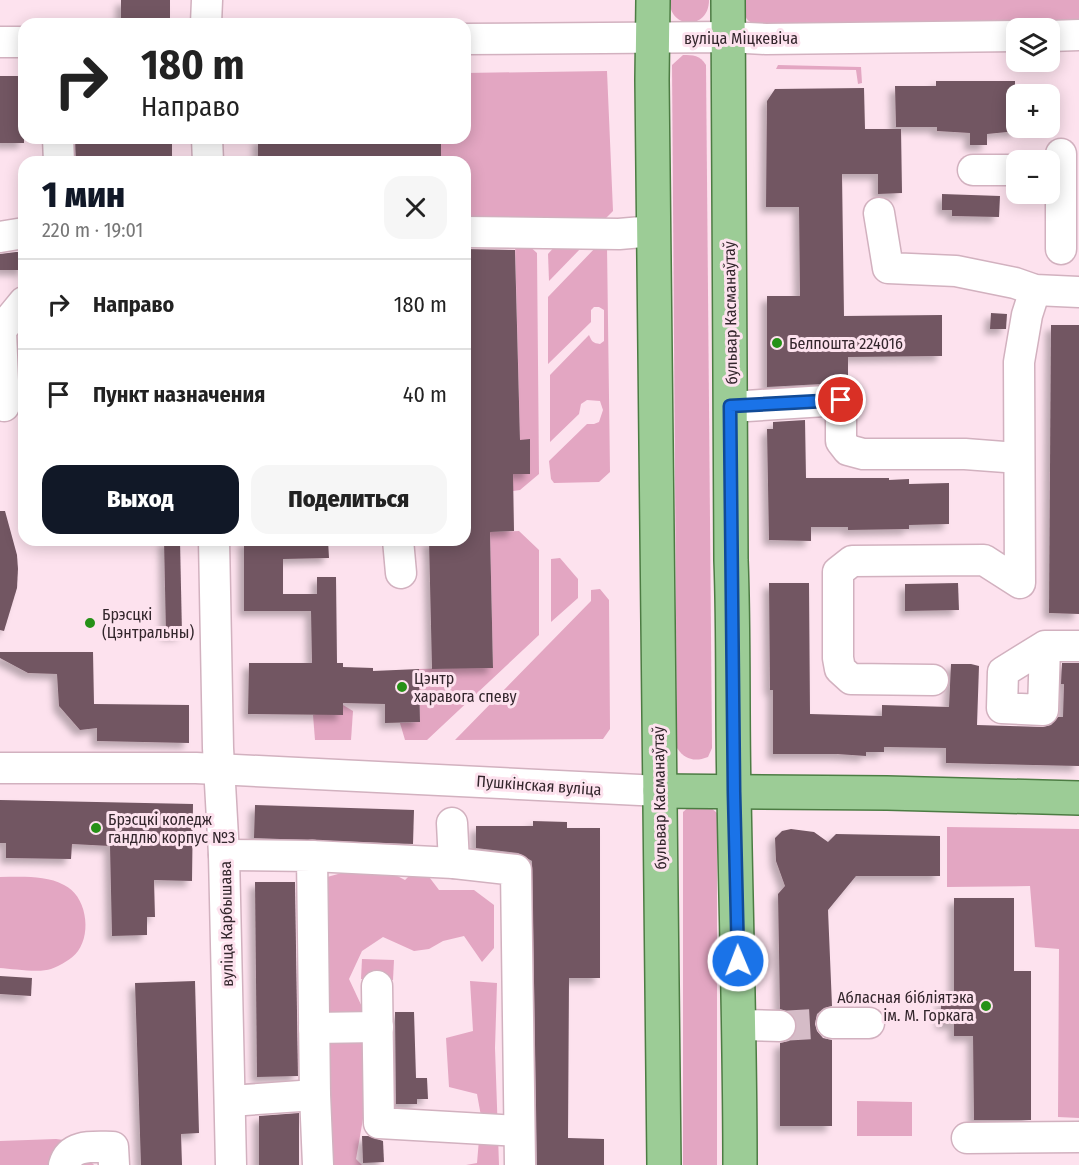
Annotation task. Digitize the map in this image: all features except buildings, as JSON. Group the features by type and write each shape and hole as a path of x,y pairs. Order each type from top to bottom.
{"main road":[{"name":"бульвар Касманаўтаў","path":"652,0 664,1165"},
{"name":"бульвар Касманаўтаў","path":"728,0 730,406 734,792 740,1025 740,1165"},
{"name":"Пушкінская вуліца","path":"660,791 1079,798"}],"street":[{"path":"206,18 207,0"},
{"path":"1060,36 1079,35"},
{"name":"вуліца Міцкевіча","path":"471,39 1006,36"},
{"path":"0,42 18,42"},
{"path":"1061,249 1063,155"},
{"path":"973,170 1006,170"},
{"path":"879,213 888,268 956,271 1015,283 1035,290 1079,292"},
{"path":"471,232 620,234 654,231"},
{"path":"0,237 18,234"},
{"path":"933,680 851,679 840,669 838,572 852,561 984,560 1020,583 1019,362 1027,315 1035,290"},
{"path":"4,406 1,330 18,309"},
{"path":"730,406 841,400 842,441 848,450 863,454 964,454 1019,458"},
{"name":"вуліца Карбышава","path":"214,546 231,1165"},
{"path":"399,546 401,573"},
{"path":"1045,646 1079,646"},
{"name":"Пушкінская вуліца","path":"0,768 219,769 660,791"},
{"path":"452,823 453,863"},
{"path":"224,855 312,856 453,863 516,870 520,1165"},
{"path":"312,856 318,1165"},
{"path":"377,986 379,1123 519,1131"},
{"path":"832,1023 870,1023"},
{"path":"740,1025 780,1026"},
{"path":"314,1028 378,1027"},
{"path":"230,1101 315,1095"},
{"path":"967,1138 1079,1137"},
{"path":"64,1165 66,1159 82,1146 113,1147 114,1165"}],"shaded area":[{"path":"670,0 709,0 703,17 689,22 675,17 671,10"},
{"path":"745,0 1079,0 1079,23 1060,23 1060,18 1006,18 1006,23 757,24 747,19"},
{"path":"683,55 696,56 706,65 712,748 708,757 695,760 683,755 677,748 672,65"},
{"path":"778,65 861,67 862,83 858,84 856,70 776,69"},
{"path":"607,71 613,211 604,220 471,223 471,156 441,156 441,144 471,144 471,73"},
{"path":"515,243 527,244 537,253 539,474 520,490 513,491 489,475 530,473 530,440 520,440"},
{"path":"556,245 583,246 549,281 548,254"},
{"path":"597,246 607,246 610,472 599,482 554,483 551,479 549,461 587,424 599,422 603,410 600,401 587,400 581,404 579,414 550,442 550,375 589,335 594,343 600,344 604,341 604,310 594,307 591,310 591,322 548,364 548,297"},
{"path":"519,531 539,550 539,635 427,740 405,740 400,723 420,722 419,669 493,667 490,532"},
{"path":"560,558 578,579 578,598 551,622 551,559"},
{"path":"600,589 609,600 610,729 603,739 455,740 591,601 591,590"},
{"path":"343,705 353,711 351,740 315,740 313,715"},
{"path":"690,806 709,806 717,813 717,1165 683,1165 683,812"},
{"path":"947,827 1079,829 1079,1118 1058,1117 1059,949 1035,947 1030,886 947,887"},
{"path":"374,864 405,880 420,865 439,890 474,890 494,905 494,948 482,962 464,936 443,941 429,949 414,951 383,937 362,951 349,979 363,1009 368,1090 356,1159 362,1165 328,1165 320,879"},
{"path":"0,877 41,878 57,882 71,890 82,905 86,924 82,943 73,957 59,966 40,971 0,968"},
{"path":"362,959 394,960 393,980 361,979"},
{"path":"470,981 497,983 495,1048 499,1165 466,1165 477,1163 481,1116 477,1094 449,1087 446,1038 473,1031"},
{"path":"857,1101 912,1102 912,1136 857,1136"},
{"path":"56,1139 71,1141 94,1165 0,1165 0,1141"}],"tunnel":[{"path":"780,1026 832,1023"}],"place":[{"name":"Белпошта 224016","path":"777,343"},
{"name":"Брэсцкі (Цэнтральны)","path":"90,623"},
{"name":"Цэнтр харавога спеву","path":"402,687"},
{"name":"Брэсцкі коледж гандлю корпус №3","path":"96,828"},
{"name":"Абласная бібліятэка ім. М. Горкага","path":"986,1006"}],"route":[{"path":"738,961 730,406 841,400"}]}
